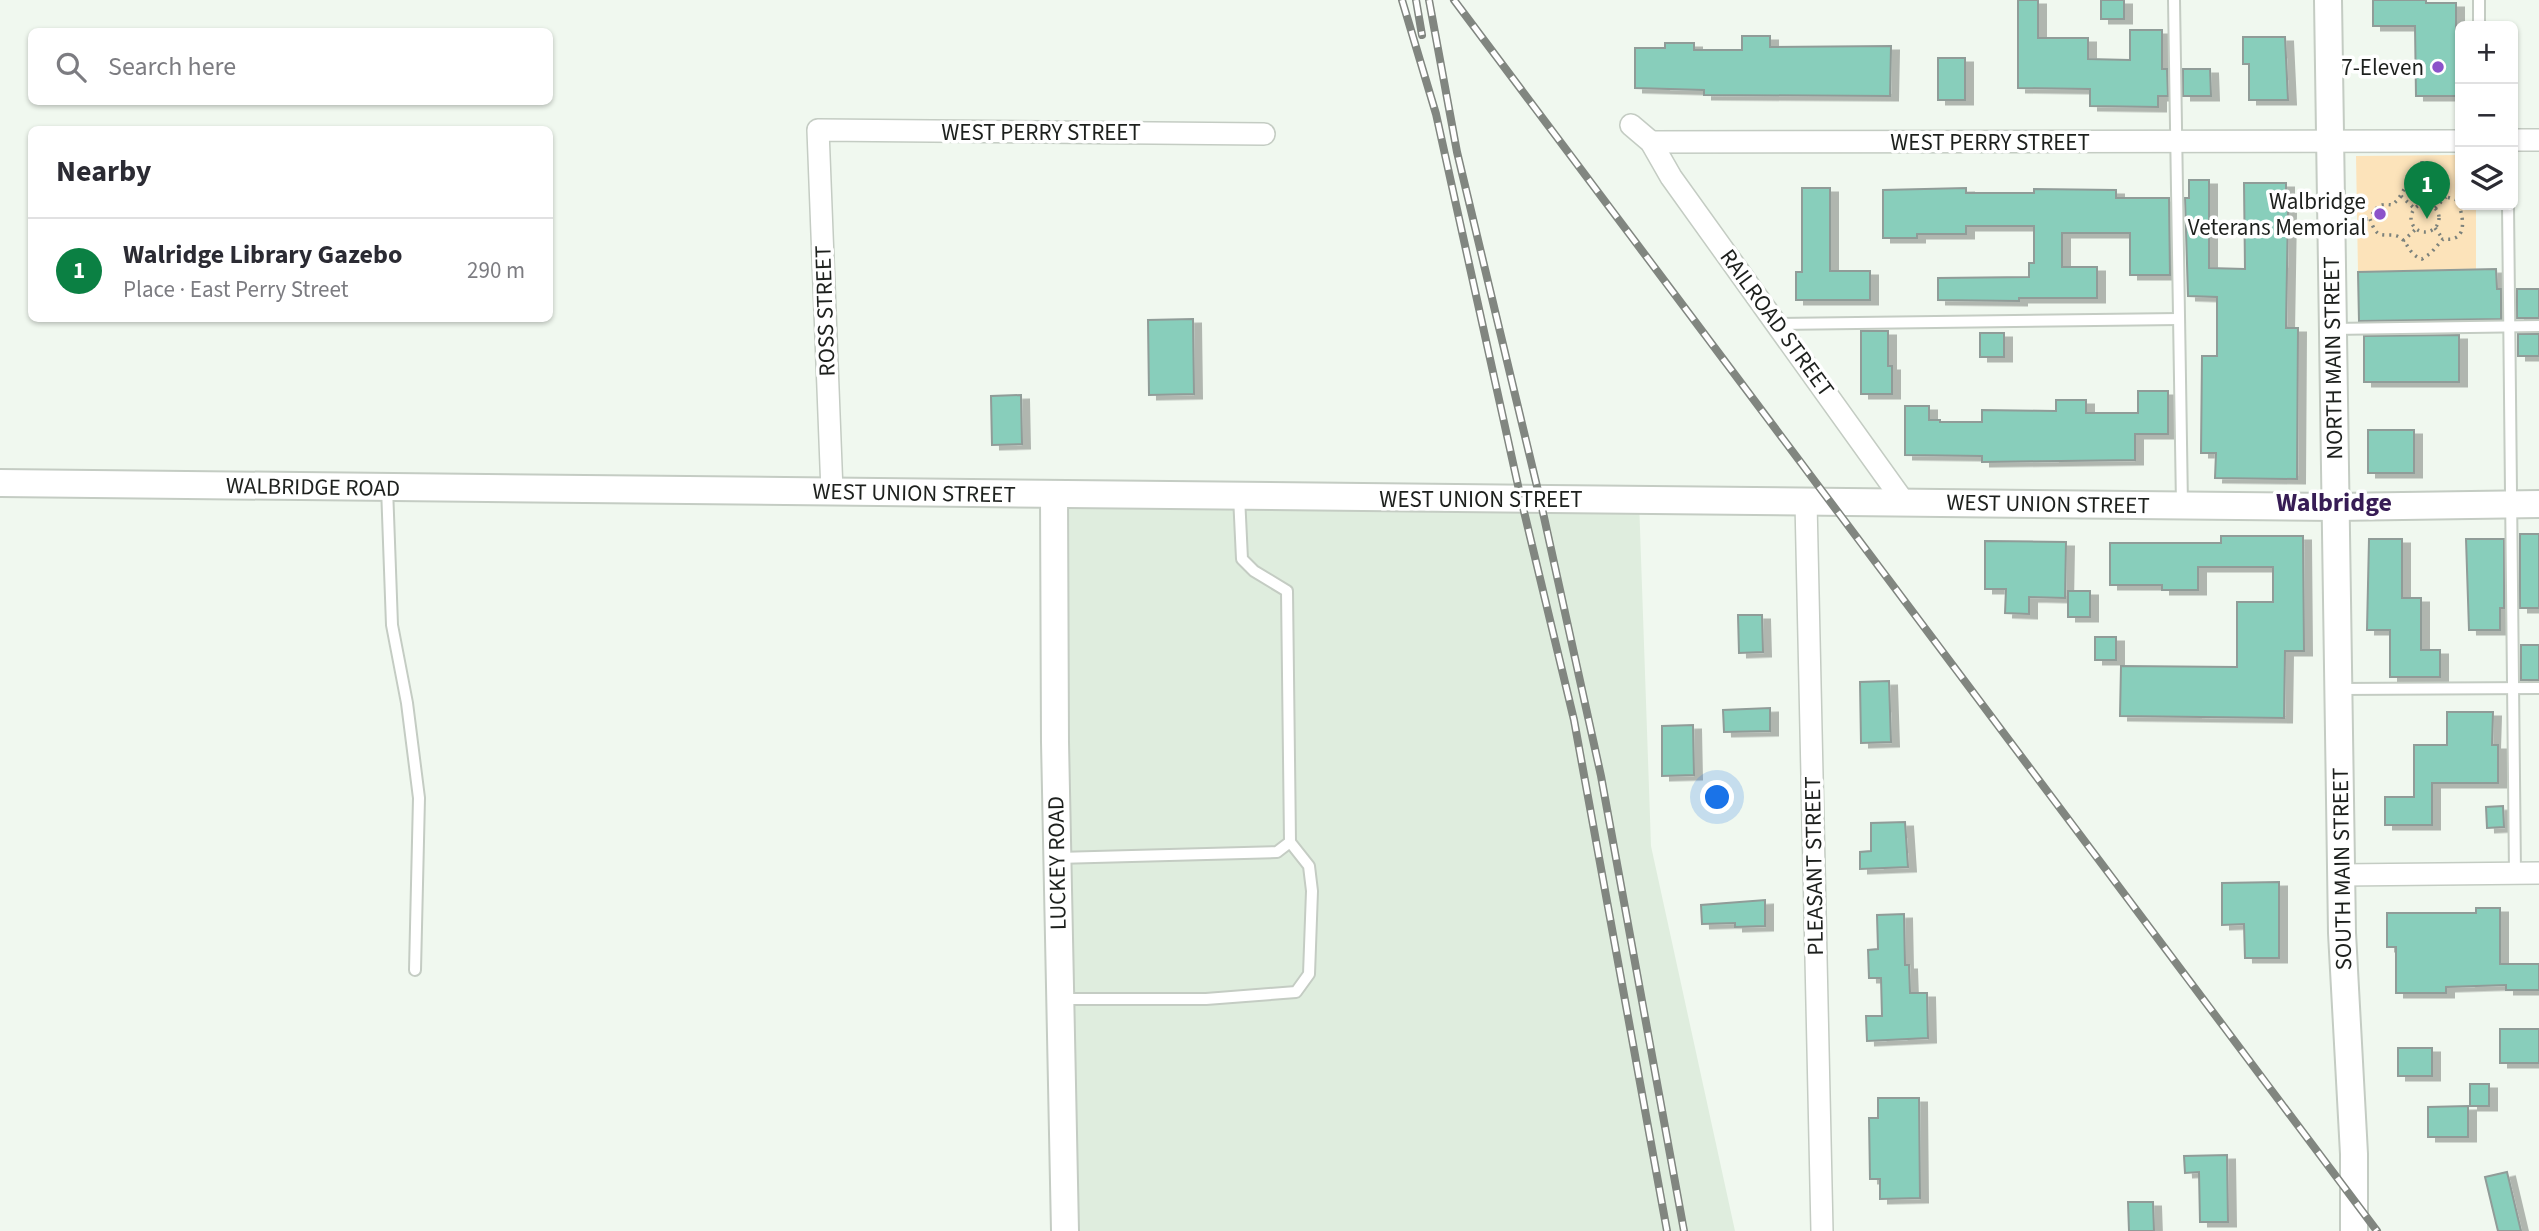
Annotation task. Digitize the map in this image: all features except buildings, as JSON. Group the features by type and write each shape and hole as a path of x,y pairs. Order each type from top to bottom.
{"street":[{"name":"NORTH MAIN STREET","path":"2328,0 2335,507"},
{"name":"RAILROAD STREET","path":"1631,125 1651,142 1671,177 1904,502"},
{"name":"WEST PERRY STREET","path":"818,130 1264,134"},
{"name":"ROSS STREET","path":"818,130 832,492"},
{"path":"2518,140 2539,140"},
{"name":"WEST PERRY STREET","path":"1651,142 2455,141"},
{"name":"WALBRIDGE ROAD","path":"0,483 627,490"},
{"name":"WEST UNION STREET","path":"627,490 2335,507 2539,504"},
{"name":"LUCKEY ROAD","path":"1054,495 1057,858 1065,1231"},
{"name":"PLEASANT STREET","path":"1807,502 1822,1231"},
{"name":"SOUTH MAIN STREET","path":"2335,507 2341,875 2354,1154 2354,1231"},
{"path":"2341,875 2539,873"}],"lane":[{"path":"2174,0 2182,505"},
{"path":"2479,0 2479,21"},
{"path":"2508,210 2515,873"},
{"path":"1777,324 2179,319"},
{"path":"2332,329 2539,326"},
{"path":"387,487 393,625 407,703 419,798 415,970"},
{"path":"1060,999 1206,999 1296,992 1309,974 1312,891 1308,866 1290,842 1286,591 1254,571 1242,559 1239,496"},
{"path":"2338,689 2539,688"},
{"path":"1057,858 1278,852 1290,842"}],"path":[{"path":"2422,155 2422,177"},
{"path":"2422,177 2432,180 2446,197 2457,200 2463,218 2460,234 2455,238 2443,239 2422,259 2409,252 2397,236 2375,231 2370,219 2376,206 2392,205 2401,196 2403,187 2410,180 2422,177"},
{"path":"2401,196 2415,209"},
{"path":"2435,208 2446,197"},
{"path":"2423,205 2435,208 2439,217 2435,228 2424,233 2416,229 2411,217 2415,209 2423,205"},
{"path":"2359,219 2370,219"},
{"path":"2435,228 2443,239"},
{"path":"2403,241 2416,229"}],"shaded area":[{"path":"2455,155 2455,210 2476,210 2476,269 2358,272 2356,156"},
{"path":"1054,495 1639,500 1651,846 1735,1231 1071,1231"}],"railway":[{"path":"1402,0 1436,114 1521,499 1574,720 1667,1231"},
{"path":"1416,0 1422,35"},
{"path":"1429,0 1457,152 1540,499 1601,776 1684,1231"},
{"path":"1454,0 2377,1231"}],"place":[{"name":"7-Eleven","path":"2438,67"},
{"name":"Walbridge Veterans Memorial","path":"2380,214"},
{"name":"Walridge Library Gazebo","path":"2427,219"}],"district":[{"name":"Walbridge","path":"2334,502"}]}
